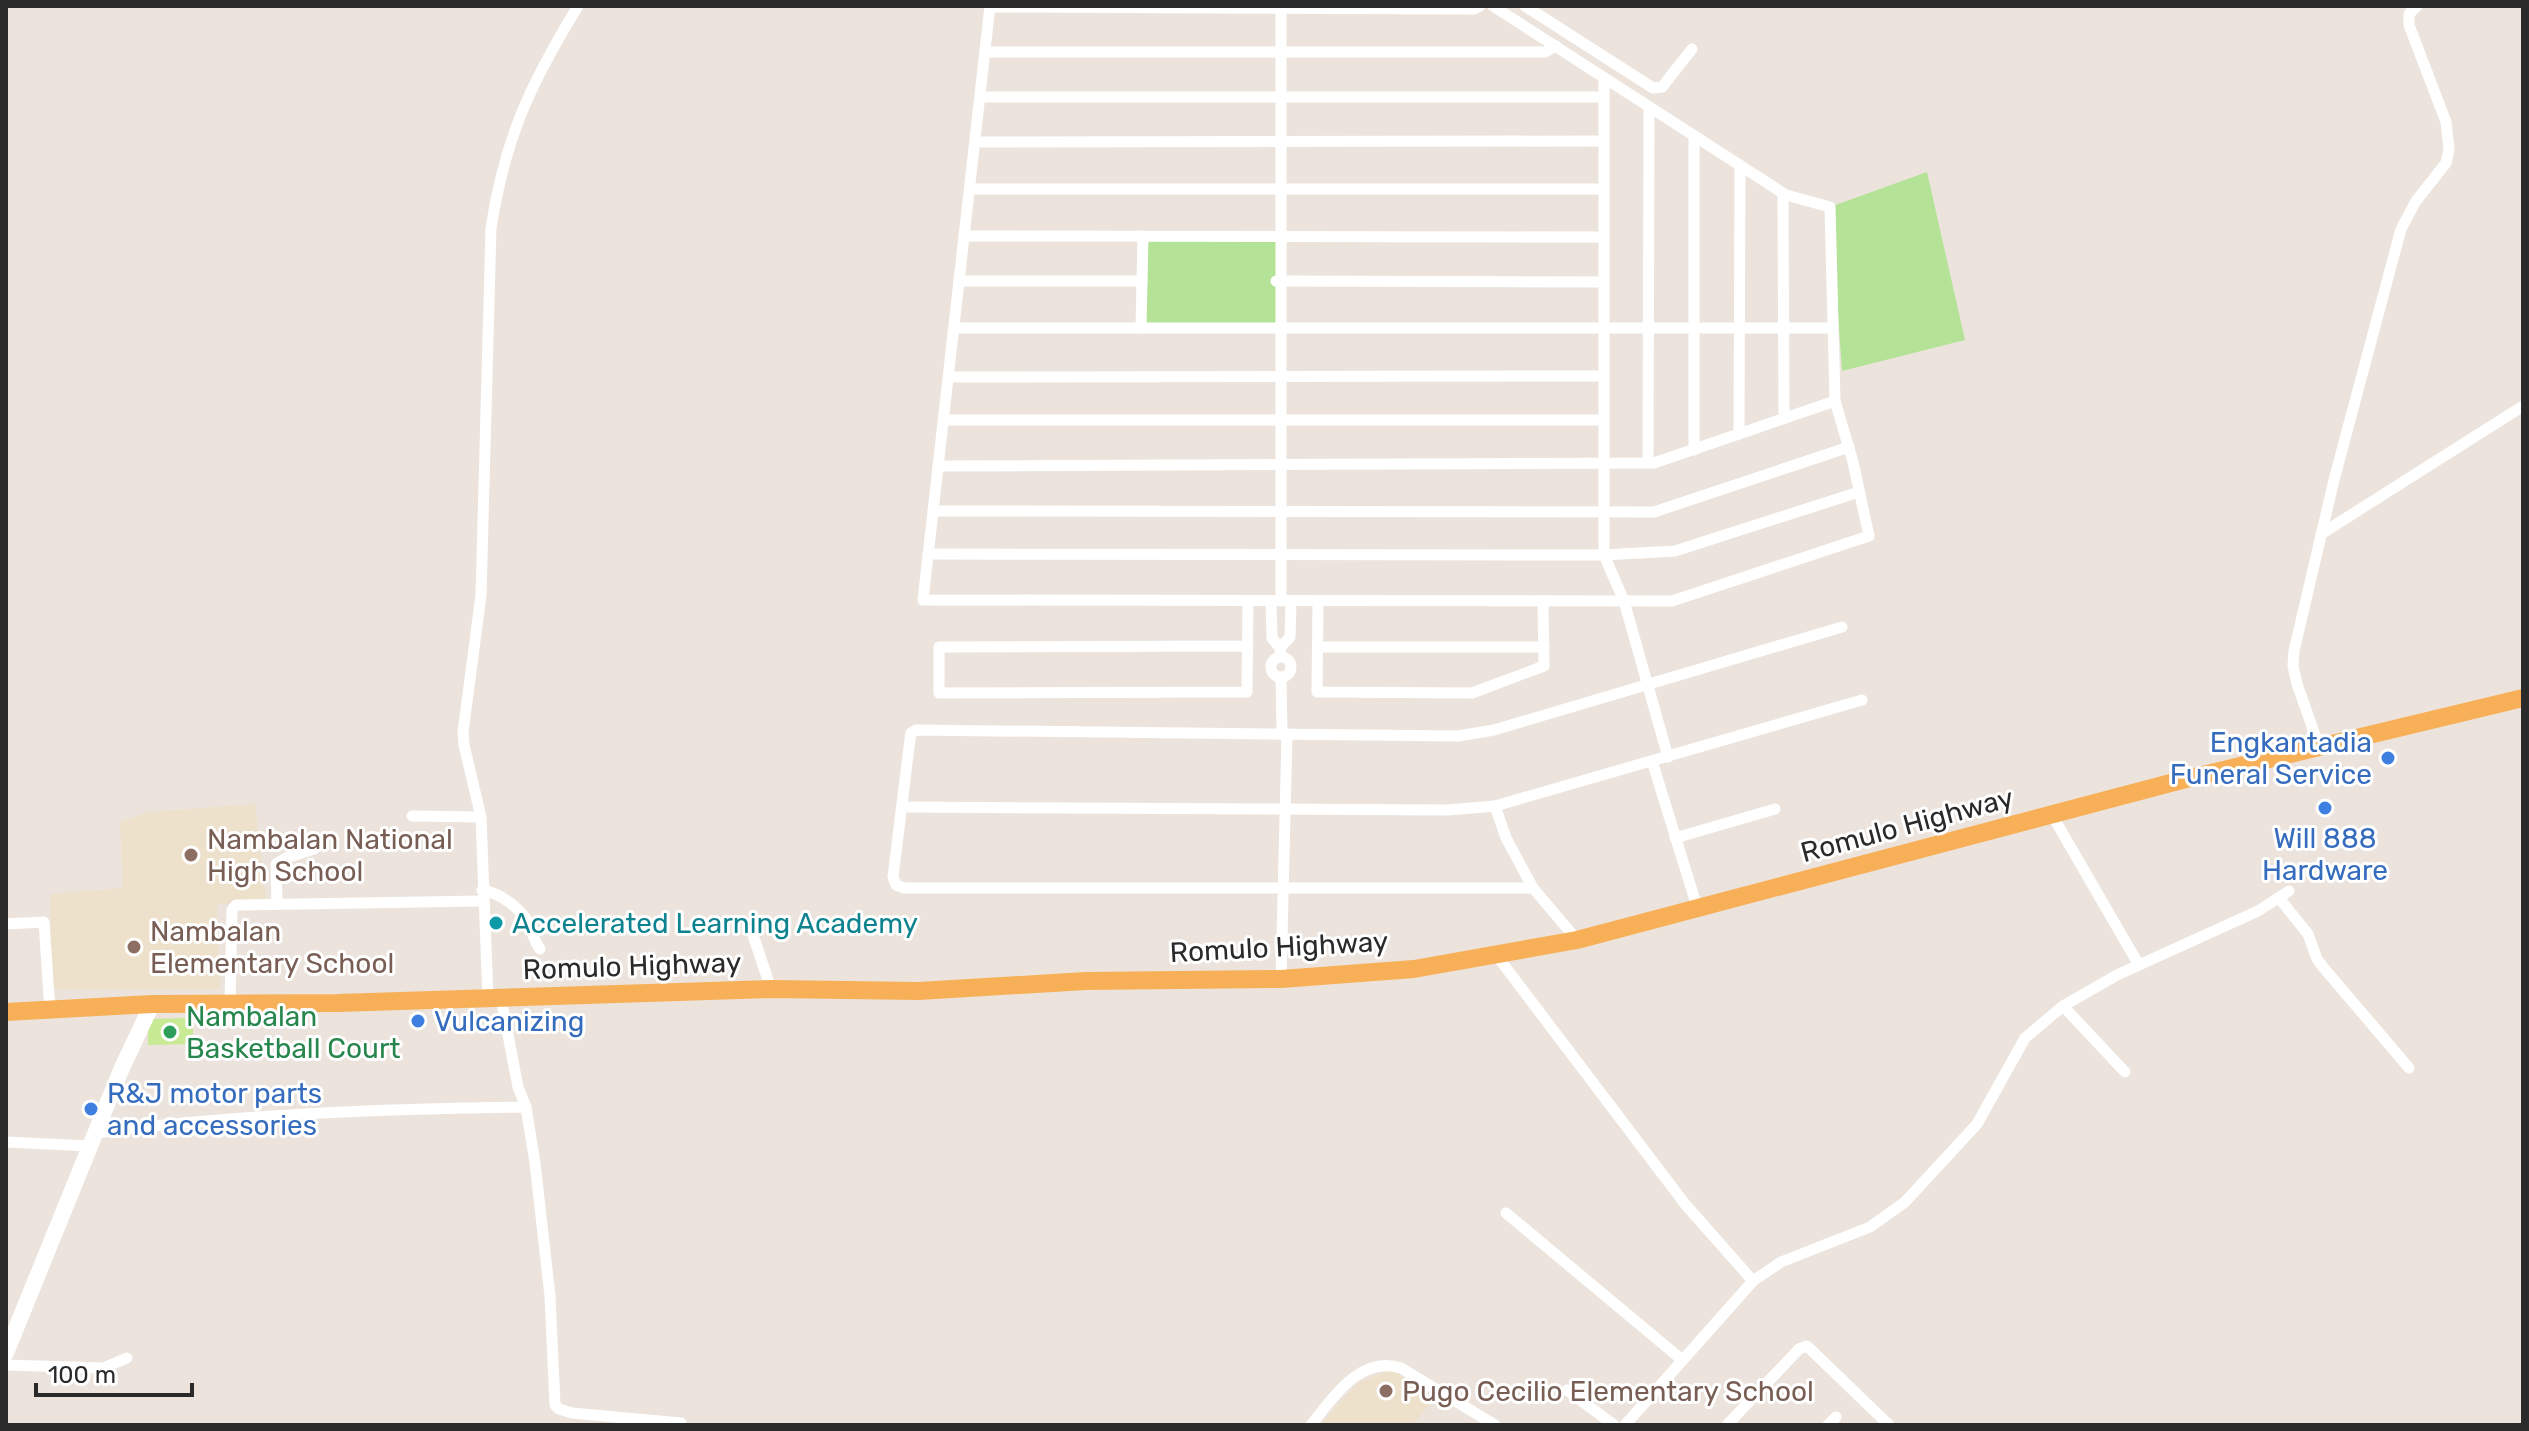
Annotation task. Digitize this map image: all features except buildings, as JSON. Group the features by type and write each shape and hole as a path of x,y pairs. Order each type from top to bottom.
{"highway":[{"name":"Romulo Highway","path":"6,1012 152,1004 338,1003 771,989 919,991 1086,981 1281,979 1403,970 1577,940 2226,769 2320,749 2523,698"}],"main road":[{"path":"6,1353 152,1004"}],"street":[{"path":"578,6 539,71 515,126 497,186 491,228 481,595 463,732 481,817 482,896 495,998 526,1107 550,1296 555,1405 572,1413 681,1423"},
{"path":"1480,6 1474,9 990,6 923,600 1681,599 1869,536 1835,401 1830,207 1783,193 1493,6"},
{"path":"1525,6 1653,88 1662,87 1692,49"},
{"path":"2320,749 2293,666 2321,534 2401,229 2412,208 2446,163 2449,149 2446,122 2409,25 2409,14 2417,6"},
{"path":"1281,7 1281,237 1278,281 1281,329 1281,601 1272,638 1291,667 1287,676 1281,678 1285,810 1281,979"},
{"path":"985,52 1545,52 1556,46"},
{"path":"1604,78 1604,555 1624,601 1668,757"},
{"path":"980,97 1604,97"},
{"path":"1648,463 1649,107"},
{"path":"1694,136 1694,450"},
{"path":"975,142 1604,141"},
{"path":"1739,434 1740,165"},
{"path":"970,189 1604,189"},
{"path":"1783,193 1784,419"},
{"path":"964,236 1604,237"},
{"path":"1141,328 1143,236"},
{"path":"959,281 1142,281"},
{"path":"1278,281 1604,282"},
{"path":"954,328 1833,328"},
{"path":"949,377 1604,376"},
{"path":"938,466 1648,463 1835,401"},
{"path":"2321,534 2523,406"},
{"path":"944,420 1604,420"},
{"path":"933,511 1654,512 1849,447"},
{"path":"928,554 1604,555 1675,551 1859,492"},
{"path":"1248,601 1248,646 1247,692 939,693 939,647 1248,646"},
{"path":"1280,652 1290,637 1281,601"},
{"path":"1318,601 1317,692 1472,693 1544,666 1543,601"},
{"path":"1533,888 899,887 893,877 911,733 916,730 1458,736 1479,733 1842,627"},
{"path":"1318,647 1544,647"},
{"path":"902,807 1448,810 1495,806 1862,700"},
{"path":"1652,761 1698,910"},
{"path":"1495,806 1506,838 1533,888 1577,940"},
{"path":"1675,838 1775,809"},
{"path":"2052,815 2139,965"},
{"path":"412,816 481,817"},
{"path":"277,904 276,864 279,860 314,849"},
{"path":"230,1003 232,910 236,905 497,894 525,918 532,939 540,949"},
{"path":"1625,1425 1753,1281 1781,1262 1870,1227 1905,1202 1977,1124 2025,1038 2063,1006 2097,985 2258,911 2284,895 2308,934 2317,959 2409,1068"},
{"path":"6,924 44,922 50,1011"},
{"path":"751,929 771,989"},
{"path":"1497,956 1685,1204 1753,1281"},
{"path":"2063,1006 2125,1072"},
{"path":"6,1142 93,1140 185,1123 274,1116 401,1109 526,1107"},
{"path":"1506,1213 1681,1359"},
{"path":"1727,1425 1799,1349 1807,1346 1889,1425"},
{"path":"6,1365 103,1368 127,1358"},
{"path":"1311,1425 1355,1375 1391,1364 1495,1425"},
{"path":"1567,1390 1614,1425"}],"shaded area":[{"path":"255,804 266,900 217,905 220,989 51,989 51,894 123,888 120,822 149,812"},
{"name":"Pugo Cecilio Elementary School","path":"1392,1369 1433,1399 1413,1425 1320,1425 1359,1382"}],"green space":[{"path":"1927,172 1965,340 1842,371 1830,207"},
{"path":"1146,240 1277,241 1277,323 1145,324"},
{"name":"Nambalan Basketball Court","path":"193,1018 193,1044 148,1045 148,1019"}],"place":[{"name":"Engkantadia Funeral Service","path":"2388,758"},
{"name":"Will 888 Hardware","path":"2325,808"},
{"name":"Nambalan National High School","path":"191,855"},
{"name":"Accelerated Learning Academy","path":"496,923"},
{"name":"Nambalan Elementary School","path":"134,947"},
{"name":"Vulcanizing","path":"418,1021"},
{"name":"Nambalan Basketball Court","path":"170,1032"},
{"name":"R&J motor parts and accessories","path":"91,1109"},
{"name":"Pugo Cecilio Elementary School","path":"1386,1391"}]}
